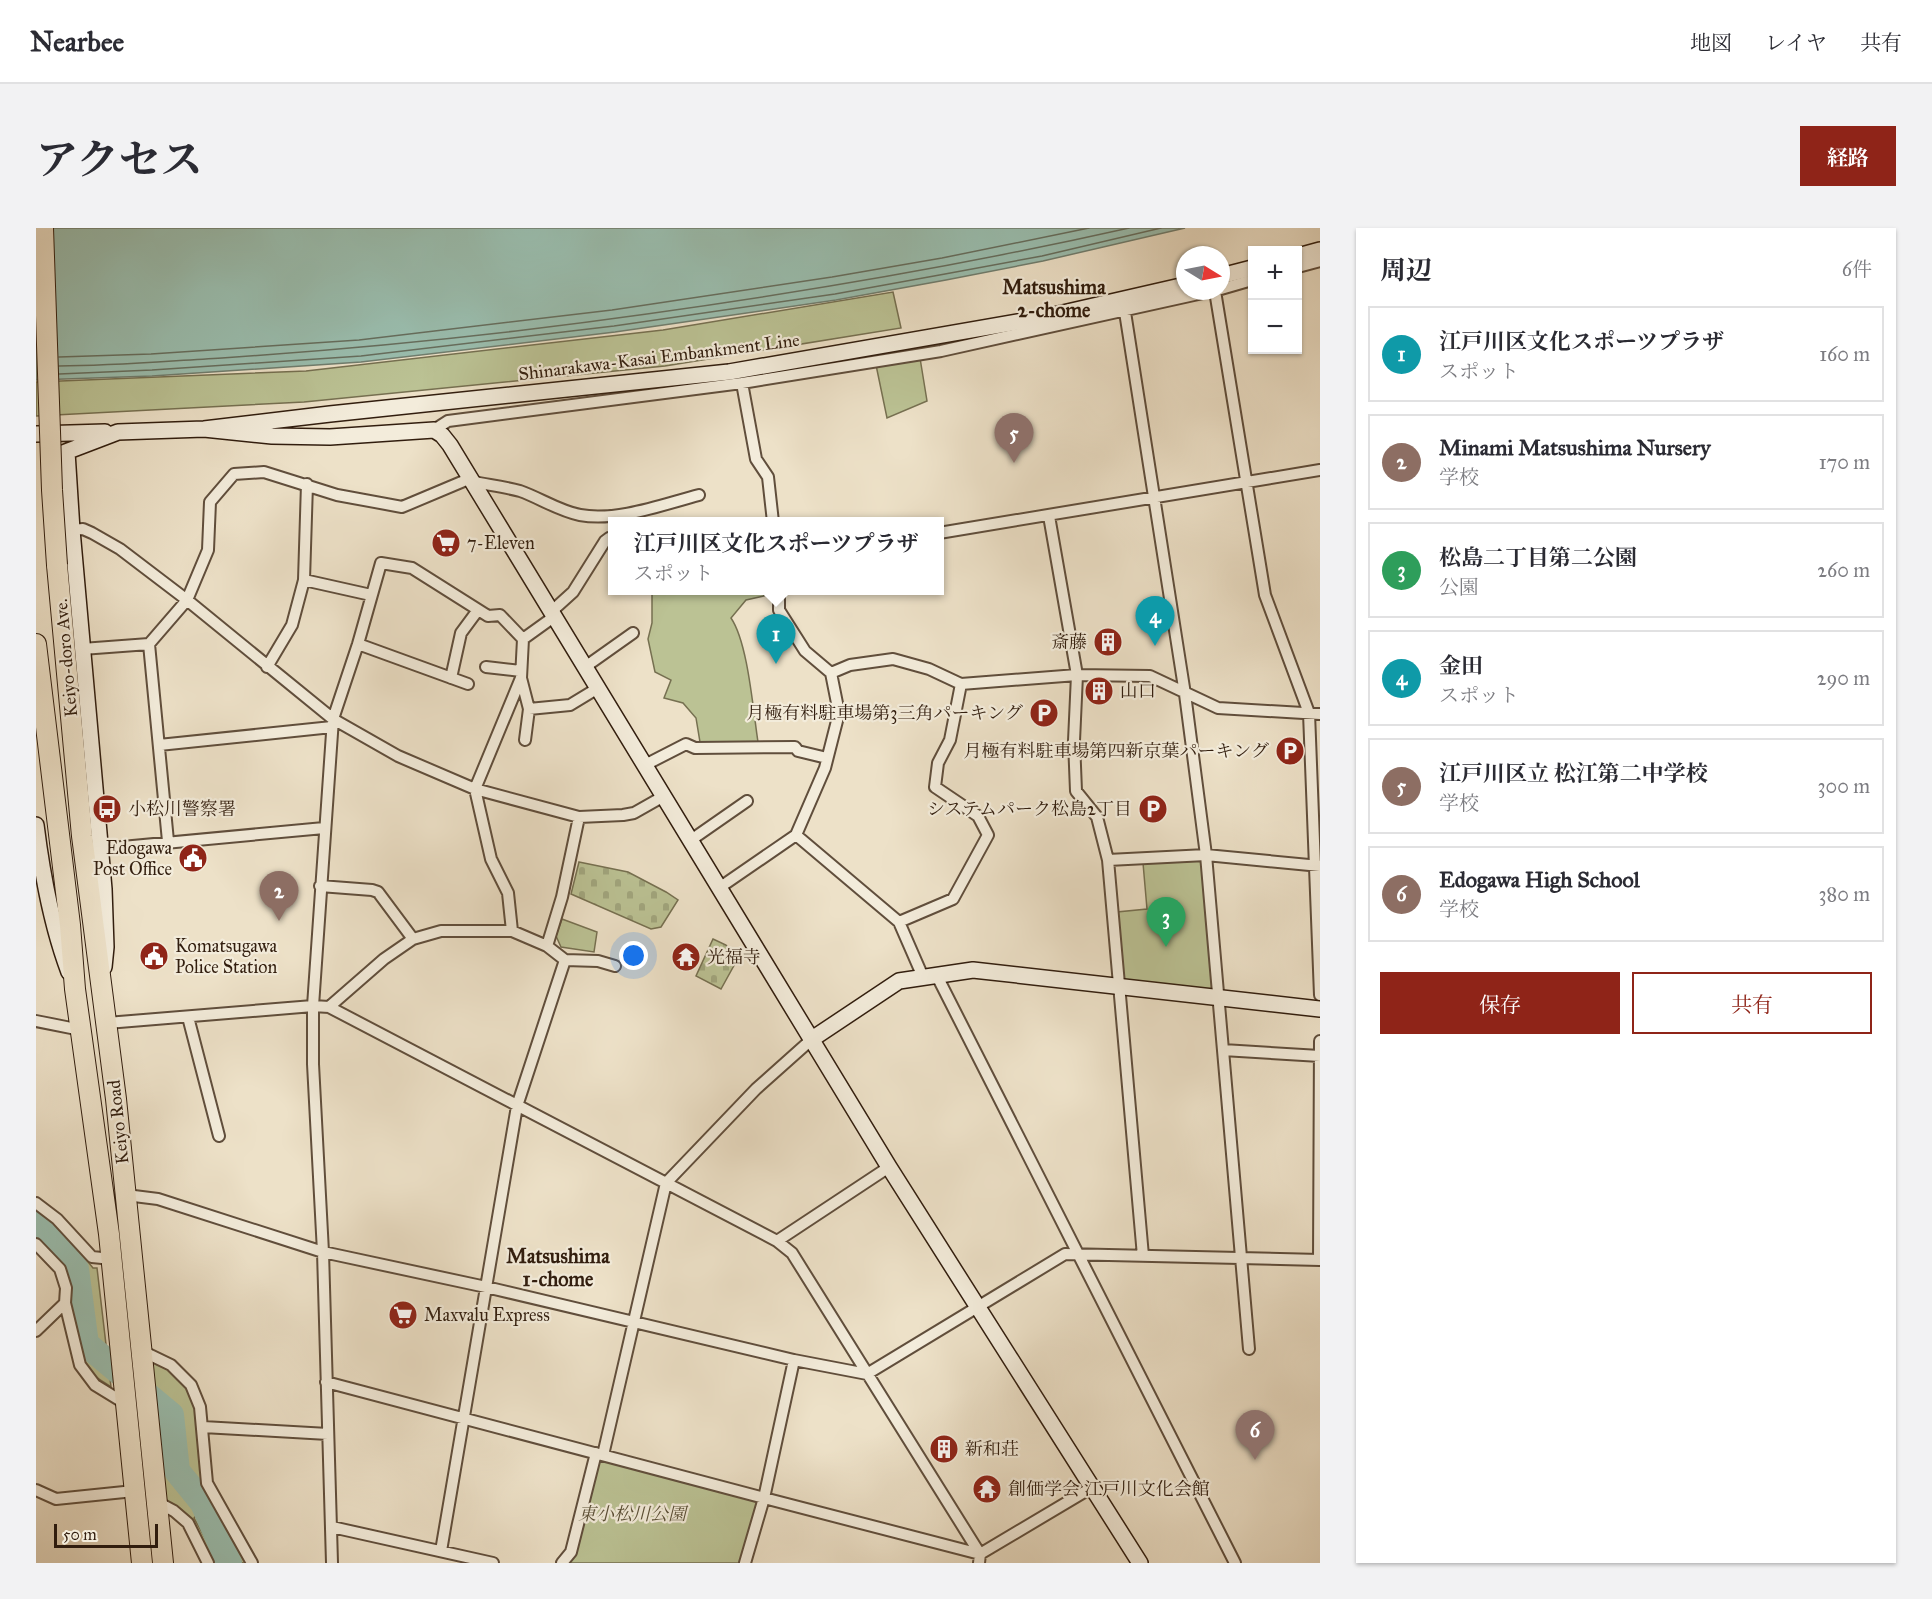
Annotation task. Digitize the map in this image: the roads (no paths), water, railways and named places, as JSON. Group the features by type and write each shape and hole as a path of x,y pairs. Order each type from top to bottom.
{"highway":[{"name":"Keiyo-doro Ave.","path":"43,228 52,490 57,566 82,836 102,988"},
{"name":"Keiyo Road","path":"36,644 70,925 75,989 112,1259 125,1400"},
{"name":"Keiyo Road","path":"102,988 126,1195 156,1502"},
{"path":"125,1400 142,1563"},
{"path":"156,1502 163,1563"}],"street":[{"path":"1302,255 1320,250"},
{"path":"1302,266 1320,261"},
{"path":"1230,274 1248,269"},
{"path":"1230,286 1248,281"},
{"name":"Shinarakawa-Kasai Embankment Line","path":"204,429 729,372 1042,323 1176,287"},
{"path":"36,434 204,429 272,436 330,436 434,430 448,421 742,383 941,351 1042,323 1125,312 1176,300"},
{"path":"1214,300 1265,595 1314,714 1320,994"},
{"path":"1125,312 1156,498 1206,855 1249,1349"},
{"path":"742,383 756,459 768,477 772,517"},
{"path":"434,430 442,435 450,445 473,480 889,1167 1140,1563"},
{"path":"102,988 106,916 65,453 118,432"},
{"path":"944,532 1320,470"},
{"path":"82,649 149,644 187,600 208,550 210,502 234,474 264,472 337,495 402,507 473,480 520,492 580,515 599,517 699,495"},
{"path":"267,667 292,625 304,580 307,484"},
{"path":"1049,516 1077,675 1074,741 1076,791 1097,817 1108,860 1143,1256"},
{"path":"72,530 83,529 110,543 187,600 333,723 398,756 475,789 579,817 634,813 664,796"},
{"path":"523,639 554,614 573,592 608,539"},
{"path":"332,1563 323,1252 313,1064 313,1006 333,723 381,563 412,568 488,616 500,615 523,639 521,674 529,709 525,740"},
{"path":"304,580 371,595"},
{"path":"719,888 796,834 827,758 839,713 831,673 805,651 779,610 778,595"},
{"path":"452,678 461,633 478,610"},
{"path":"585,667 633,633"},
{"path":"149,644 168,841"},
{"path":"358,644 468,684"},
{"path":"831,673 850,665 892,659 929,669 961,684 1077,675 1150,676 1218,708 1314,714"},
{"path":"486,668 521,674"},
{"path":"512,931 508,893 491,859 475,789 521,674"},
{"path":"899,922 952,898 988,835 978,816 935,787 938,763 950,740 961,684"},
{"path":"529,709 570,705 598,688"},
{"path":"159,745 333,723"},
{"path":"645,765 686,744 695,748 795,747 798,751 827,758"},
{"path":"691,840 747,801"},
{"path":"547,946 562,897 579,817"},
{"path":"36,825 38,852 61,949 75,989"},
{"path":"101,849 324,828"},
{"path":"796,834 899,922 1077,1253 1235,1563"},
{"path":"1108,860 1206,855 1318,866"},
{"path":"320,886 378,892 413,939"},
{"path":"329,1007 384,959 413,939 441,931 512,931 547,946 565,960 598,961 615,966"},
{"path":"441,1551 517,1106 565,960"},
{"path":"562,1563 571,1552 599,1454 666,1183 756,1089 812,1039 899,981 973,970 1320,1009"},
{"path":"107,1023 313,1006 329,1007 777,1241 792,1253 979,1558"},
{"path":"188,1017 219,1136"},
{"path":"36,1021 81,1030"},
{"path":"126,1195 158,1199 323,1252 486,1287 794,1360 867,1374 1065,1254 1319,1260 1320,1041"},
{"path":"1223,1050 1320,1056"},
{"path":"777,1241 889,1167"},
{"path":"36,1203 57,1219 92,1257 112,1259"},
{"path":"36,1244 60,1269 66,1288 65,1303 80,1365 95,1385 125,1400"},
{"path":"36,1331 65,1303"},
{"path":"142,1354 171,1365 191,1385 200,1407 207,1483 252,1563"},
{"path":"745,1563 764,1498 794,1360"},
{"path":"326,1382 764,1498 979,1558 1091,1488"},
{"path":"203,1427 328,1434"},
{"path":"36,1490 56,1499 134,1491"},
{"path":"156,1502 174,1511 188,1524 208,1563"},
{"path":"332,1527 493,1563"}],"water":[{"path":"36,228 1185,228 1043,261 946,280 836,300 615,332 361,362 152,376 36,380"}],"waterway":[{"path":"36,1223 43,1228 76,1269 86,1344 171,1415 177,1471 203,1503 229,1563"}],"place":[{"name":"江戸川区立 松江第二中学校","path":"1014,463"},
{"name":"7-Eleven","path":"446,543"},
{"name":"斎藤","path":"1108,642"},
{"name":"金田","path":"1155,646"},
{"name":"江戸川区文化スポーツプラザ","path":"776,664"},
{"name":"山口","path":"1099,691"},
{"name":"月極有料駐車場第3三角パーキング","path":"1044,713"},
{"name":"月極有料駐車場第四新京葉パーキング","path":"1290,751"},
{"name":"小松川警察署","path":"107,809"},
{"name":"システムパーク松島2丁目","path":"1153,809"},
{"name":"Edogawa Post Office","path":"193,858"},
{"name":"Minami Matsushima Nursery","path":"279,921"},
{"name":"松島二丁目第二公園","path":"1166,947"},
{"name":"Komatsugawa Police Station","path":"154,956"},
{"name":"光福寺","path":"686,957"},
{"name":"Maxvalu Express","path":"403,1315"},
{"name":"新和荘","path":"944,1449"},
{"name":"Edogawa High School","path":"1255,1460"},
{"name":"創価学会 江戸川文化会館","path":"987,1489"}],"district":[{"name":"Matsushima 2-chome","path":"1054,298"},
{"name":"Matsushima 1-chome","path":"558,1268"}],"park label":[{"name":"東小松川公園","path":"632,1514"}]}
